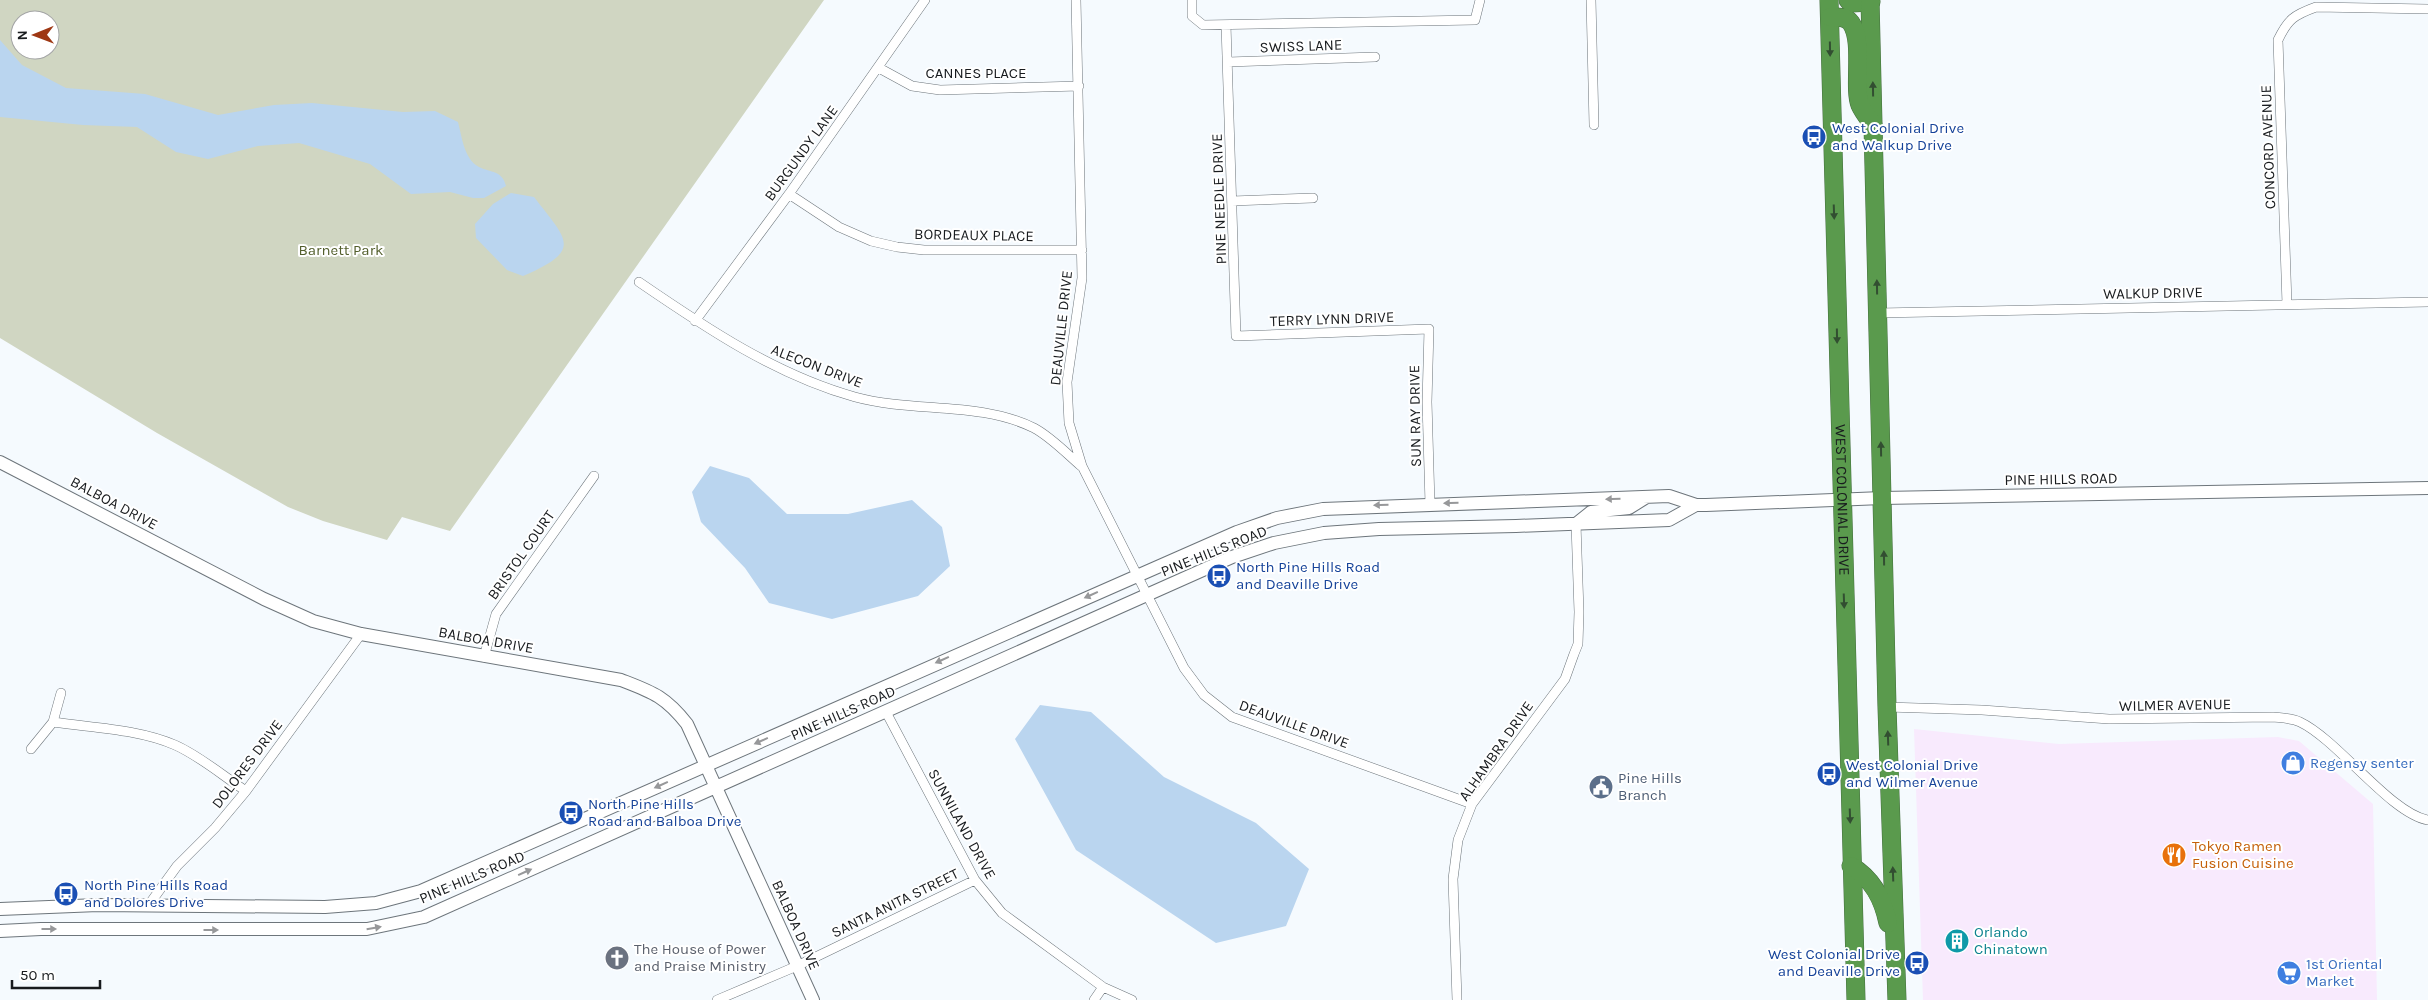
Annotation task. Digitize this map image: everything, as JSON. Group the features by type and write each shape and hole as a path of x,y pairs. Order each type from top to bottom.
{"highway":[{"path":"1848,0 1851,2 1870,1 1897,1000"},
{"path":"1829,8 1851,23 1859,65 1860,104 1874,125"},
{"name":"WEST COLONIAL DRIVE","path":"1829,8 1856,1000"},
{"path":"1851,866 1864,874 1875,887 1886,911 1896,958"}],"main road":[{"name":"BALBOA DRIVE","path":"0,462 264,599 313,621 360,634 621,680 659,695 674,707 687,724 813,1000"},
{"name":"PINE HILLS ROAD","path":"0,909 39,906 325,907 376,903 421,891 1237,532 1277,518 1323,509 1669,496 1696,505 1882,498 2428,488"},
{"path":"1576,524 1591,512 1629,508 1647,497"},
{"name":"PINE HILLS ROAD","path":"0,931 41,928 367,929 424,917 1232,557 1274,543 1324,533 1379,529 1669,520 1696,505"}],"street":[{"name":"BURGUNDY LANE","path":"695,321 789,194 926,0"},
{"name":"DEAUVILLE DRIVE","path":"1076,0 1082,278 1067,382 1069,423 1082,466 1146,596 1184,668 1204,695 1232,717 1472,804"},
{"path":"1192,0 1192,16 1204,26 1475,20 1480,0"},
{"path":"1591,0 1594,124"},
{"name":"CONCORD AVENUE","path":"2288,304 2278,40 2287,23 2298,14 2316,7 2427,9"},
{"name":"PINE NEEDLE DRIVE","path":"1226,25 1236,336"},
{"name":"SWISS LANE","path":"1228,62 1375,57"},
{"name":"CANNES PLACE","path":"879,68 912,86 940,90 1079,86"},
{"name":"BORDEAUX PLACE","path":"789,194 839,227 871,241 897,247 924,250 1082,250"},
{"path":"1232,201 1313,198"},
{"name":"ALECON DRIVE","path":"639,282 695,321 764,360 808,380 856,397 898,405 1000,415 1036,429 1082,466"},
{"name":"WALKUP DRIVE","path":"1878,313 2428,302"},
{"name":"TERRY LYNN DRIVE","path":"1236,336 1428,329"},
{"name":"SUN RAY DRIVE","path":"1428,329 1427,402 1430,504"},
{"name":"BRISTOL COURT","path":"484,657 496,614 594,476"},
{"name":"ALHAMBRA DRIVE","path":"1457,1000 1453,879 1458,840 1472,804 1565,679 1578,644 1579,612 1576,524"},
{"name":"DOLORES DRIVE","path":"148,906 177,866 215,828 246,791 360,634"},
{"path":"31,749 53,722 61,693"},
{"name":"WILMER AVENUE","path":"1888,707 1982,710 2109,719 2273,717 2299,721 2317,733 2400,806 2428,820"},
{"name":"SUNNILAND DRIVE","path":"886,712 975,880 1002,914 1103,986 1132,1000"},
{"path":"53,722 120,732 174,745 203,761 246,791"},
{"name":"SANTA ANITA STREET","path":"717,1000 797,966 975,880"},
{"path":"1094,1000 1103,986"}],"shaded area":[{"path":"1914,729 2059,744 2278,737 2299,741 2373,804 2377,1000 1923,1000"}],"green space":[{"name":"Barnett Park","path":"0,0 824,0 450,531 402,517 387,540 323,521 288,507 157,433 0,338"}],"water":[{"path":"0,40 10,51 10,60 18,60 22,65 66,88 145,94 218,115 274,105 312,103 403,112 435,111 458,122 464,147 470,159 479,167 502,177 506,186 484,198 473,198 450,192 411,194 370,164 299,143 258,146 208,159 176,152 137,127 83,125 0,117"},
{"path":"511,193 534,197 555,224 564,243 562,251 555,259 523,276 507,270 476,238 475,224 493,204"},
{"path":"710,466 749,478 787,514 848,514 912,500 942,527 950,566 918,596 832,619 769,603 745,568 701,522 692,492"},
{"path":"1040,705 1091,712 1164,777 1256,823 1309,869 1286,926 1216,943 1076,850 1015,739"}],"place":[{"name":"West Colonial Drive and Walkup Drive","path":"1814,137"},
{"name":"North Pine Hills Road and Deaville Drive","path":"1219,576"},
{"name":"Regensy senter","path":"2293,763"},
{"name":"West Colonial Drive and Wilmer Avenue","path":"1829,774"},
{"name":"Pine Hills Branch","path":"1601,787"},
{"name":"North Pine Hills Road and Balboa Drive","path":"571,813"},
{"name":"Tokyo Ramen Fusion Cuisine","path":"2174,855"},
{"name":"North Pine Hills Road and Dolores Drive","path":"66,894"},
{"name":"Orlando Chinatown","path":"1957,941"},
{"name":"The House of Power and Praise Ministry","path":"617,958"},
{"name":"West Colonial Drive and Deaville Drive","path":"1917,963"},
{"name":"1st Oriental Market","path":"2289,973"}]}
